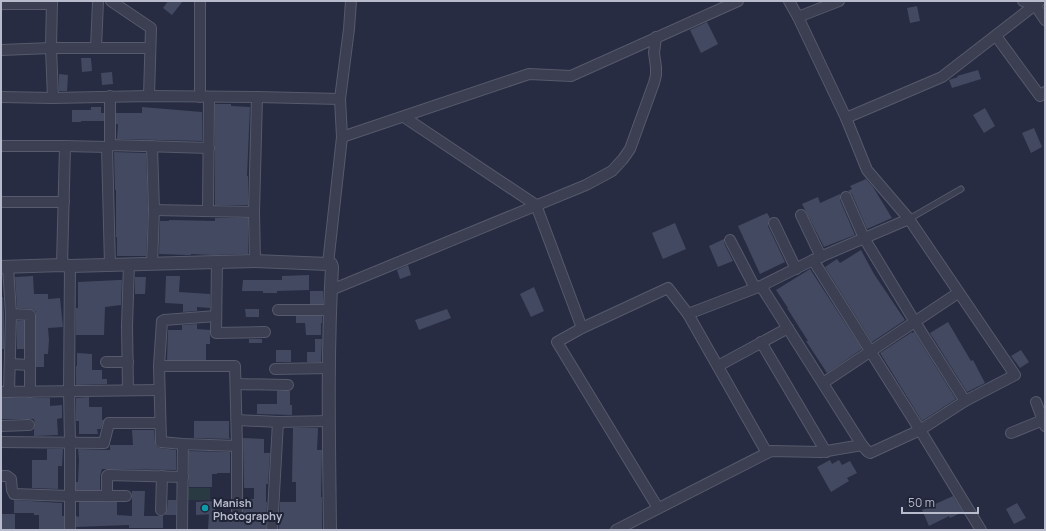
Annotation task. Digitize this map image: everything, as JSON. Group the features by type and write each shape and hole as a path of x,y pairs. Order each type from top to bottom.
{"street":[{"path":"96,48 98,1"},
{"path":"111,1 150,28 149,96"},
{"path":"328,264 342,137 340,99 351,1"},
{"path":"342,137 529,74 571,76 738,1"},
{"path":"730,240 758,287 788,328 862,445 868,452 872,453 920,430 965,400 1015,376 909,219 867,170 846,118 789,1"},
{"path":"798,17 839,1"},
{"path":"1023,1 1038,3"},
{"path":"1,4 52,2 51,48 53,98"},
{"path":"198,3 209,148 208,211"},
{"path":"846,118 942,77 1038,3"},
{"path":"1038,3 1045,20"},
{"path":"996,36 1040,96 1045,92"},
{"path":"330,290 586,185 612,171 630,149 654,83 656,75 654,53 656,37"},
{"path":"1,50 51,48 150,48"},
{"path":"110,96 110,265"},
{"path":"1,97 53,98 149,96 340,99"},
{"path":"255,261 254,212 257,97"},
{"path":"404,117 536,205 582,328"},
{"path":"1,146 152,146 209,148"},
{"path":"65,146 64,202 70,442 70,530"},
{"path":"152,146 154,210 152,264"},
{"path":"846,197 864,238 965,400"},
{"path":"1,202 64,202"},
{"path":"154,210 254,212"},
{"path":"801,215 817,259 870,351 981,530"},
{"path":"688,314 758,287 817,259 909,219"},
{"path":"774,223 796,269"},
{"path":"159,390 5,392 10,364 11,314 5,267 255,261 331,264 329,368 330,530"},
{"path":"217,262 216,333 265,332"},
{"path":"128,264 128,390"},
{"path":"658,508 557,342 582,328 668,288 688,314 767,453"},
{"path":"823,383 958,293"},
{"path":"278,310 330,310"},
{"path":"11,314 30,315 30,392"},
{"path":"216,316 162,321 158,366 161,442 237,446"},
{"path":"718,366 788,328"},
{"path":"761,342 826,452"},
{"path":"106,362 128,362"},
{"path":"10,364 30,365"},
{"path":"158,366 235,366 237,513"},
{"path":"275,369 329,368"},
{"path":"236,384 288,385"},
{"path":"1011,433 1044,423 1036,402"},
{"path":"236,420 278,422 329,421"},
{"path":"1,442 104,443 109,423 160,422"},
{"path":"272,530 278,422"},
{"path":"1,426 29,425"},
{"path":"182,530 183,444"},
{"path":"616,530 771,451 826,452 862,445"},
{"path":"107,496 108,475 183,477"},
{"path":"1,476 6,476 11,479 14,494 126,496"},
{"path":"161,510 162,476"}],"lane":[{"path":"909,219 961,189"}],"shaded area":[{"path":"188,488 210,488 210,500 188,500"}],"building":[{"path":"168,1 183,1 172,15 163,8"},
{"path":"917,6 920,21 910,23 907,8"},
{"path":"707,22 718,44 701,53 690,30"},
{"path":"81,58 91,58 92,71 82,72"},
{"path":"978,70 981,79 952,88 949,80"},
{"path":"112,72 113,84 102,85 101,73"},
{"path":"59,74 68,75 67,91 59,91"},
{"path":"215,104 231,104 231,106 250,107 247,176 248,205 215,205"},
{"path":"91,107 101,107 101,113 104,113 104,121 72,122 72,110 91,110"},
{"path":"142,107 202,112 202,141 117,139 118,124 116,124 116,113 142,113"},
{"path":"985,108 995,126 984,133 973,115"},
{"path":"1034,128 1042,147 1031,153 1022,133"},
{"path":"114,152 146,153 148,210 146,256 117,256"},
{"path":"866,179 873,187 892,218 867,229 852,194 848,191 852,189 850,186"},
{"path":"840,194 840,200 855,235 824,247 802,204 818,197 820,203"},
{"path":"767,213 770,218 768,226 785,262 760,274 738,226"},
{"path":"215,218 248,218 248,254 159,254 160,221 215,221"},
{"path":"675,223 686,249 663,259 652,233"},
{"path":"724,239 724,243 733,261 718,267 709,246"},
{"path":"861,250 874,274 905,320 872,342 825,267 837,259 840,263"},
{"path":"408,265 411,275 400,279 397,270"},
{"path":"810,269 862,349 827,373 776,290"},
{"path":"309,275 309,290 277,291 277,293 242,291 243,280 282,280 282,276"},
{"path":"33,276 34,294 48,294 48,299 60,298 63,327 48,328 48,354 44,354 44,367 36,367 36,312 31,309 17,308 15,277"},
{"path":"166,276 180,276 179,292 210,294 210,308 197,307 197,311 183,312 183,304 165,303"},
{"path":"135,277 146,277 145,294 135,294"},
{"path":"122,280 121,305 105,307 104,335 76,335 78,282"},
{"path":"534,287 544,311 531,317 520,294"},
{"path":"310,291 323,291 323,304 310,304"},
{"path":"1,297 3,297 4,314 4,349 1,349"},
{"path":"245,309 259,309 259,317 246,317"},
{"path":"447,309 451,318 419,330 415,320"},
{"path":"296,316 322,316 321,335 306,335 305,323 296,323"},
{"path":"17,321 24,321 24,349 17,349"},
{"path":"948,322 971,361 973,360 985,383 967,392 930,333"},
{"path":"197,324 197,329 210,330 210,344 206,344 206,360 167,360 168,330 182,330 182,325"},
{"path":"914,332 956,399 922,421 880,353"},
{"path":"249,339 262,339 262,343 249,343"},
{"path":"315,339 322,339 321,362 307,362 307,352 315,352"},
{"path":"276,350 291,350 291,362 276,362"},
{"path":"1021,350 1029,362 1020,368 1011,356"},
{"path":"77,353 92,354 92,370 102,370 102,379 107,379 107,384 76,385"},
{"path":"277,391 290,391 292,415 257,414 257,404 277,404"},
{"path":"89,397 89,407 102,407 102,420 104,420 101,429 97,429 98,434 79,434 79,421 76,421 76,398"},
{"path":"1,398 50,398 50,406 62,405 62,418 57,419 58,435 34,436 34,419 1,419"},
{"path":"194,421 229,421 230,439 194,438"},
{"path":"293,428 318,428 317,450 322,450 322,530 279,529 280,502 296,502 296,482 292,482"},
{"path":"132,430 154,430 155,443 157,447 176,450 176,470 102,469 100,476 100,490 76,490 76,482 78,482 78,449 110,450 110,445 133,445"},
{"path":"243,438 264,439 264,453 270,453 268,484 266,484 266,530 208,529 209,514 231,514 234,519 240,519 243,513 244,500 254,499 254,488 244,488"},
{"path":"47,449 63,449 62,466 58,466 58,489 32,488 32,460 47,460"},
{"path":"189,451 230,452 230,473 212,474 212,487 189,487"},
{"path":"830,460 832,464 839,460 842,465 850,461 857,473 847,478 849,481 831,492 817,467"},
{"path":"132,491 145,491 144,516 163,516 163,528 129,528 129,525 76,527 76,516 79,517 79,502 117,502 117,515 132,516"},
{"path":"953,496 963,512 950,518 949,516 929,526 922,510"},
{"path":"14,500 62,503 64,530 39,530 39,515 34,515 34,513 14,513"},
{"path":"168,500 176,500 176,515 165,515"},
{"name":"Manish Photography","path":"215,501 215,514 196,515 196,502"},
{"path":"1017,503 1026,518 1014,524 1006,509"},
{"path":"1,514 15,514 15,529 1,530"}],"place":[{"name":"Manish Photography","path":"205,508"}]}
